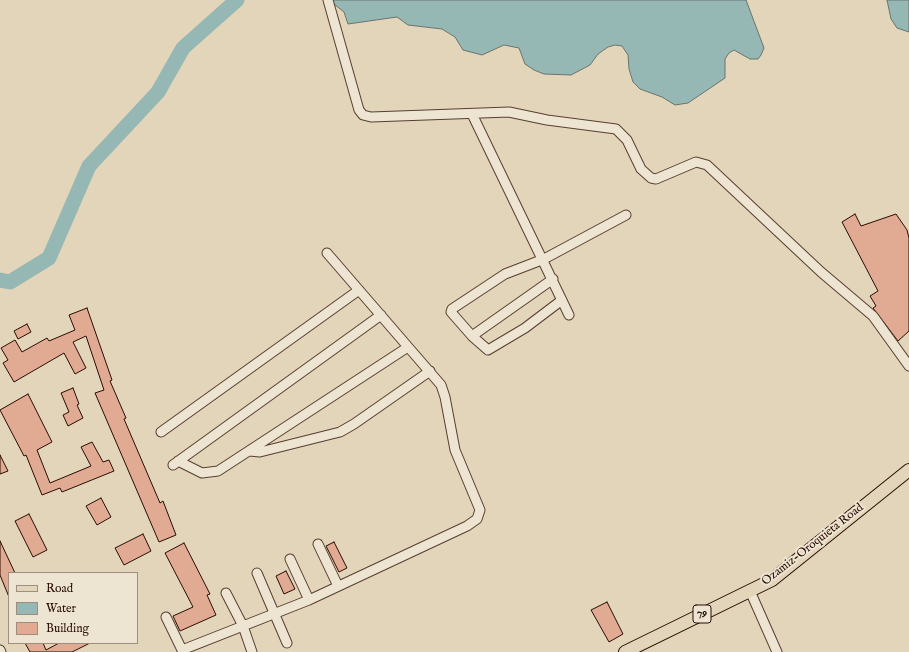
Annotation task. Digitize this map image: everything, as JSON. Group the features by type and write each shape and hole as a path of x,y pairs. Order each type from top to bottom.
{"main road":[{"name":"Ozamiz-Oroquieta Road","path":"625,652 767,583 778,576 909,470"}],"street":[{"path":"328,0 359,110 363,115 371,117 509,112 547,120 616,130 627,140 641,170 651,178 656,179 696,162 707,165 821,272 873,316 909,366"},
{"path":"472,114 544,259 569,315"},
{"path":"562,300 525,328 491,350 486,350 452,315 451,312 452,309 505,274 544,259 626,215"},
{"path":"166,617 183,651 308,600 467,526 474,521 480,513 479,504 455,450 444,393 441,385 327,253"},
{"path":"472,336 553,279"},
{"path":"161,432 359,290"},
{"path":"381,315 175,463 208,473 218,471 408,347"},
{"path":"250,451 260,452 340,432 354,424 430,371"},
{"path":"318,544 338,586"},
{"path":"290,559 308,600"},
{"path":"258,573 287,643"},
{"path":"750,591 777,652"},
{"path":"226,593 243,626 252,652"}],"water":[{"path":"329,0 746,0 764,48 758,59 750,59 734,50 729,53 725,59 725,78 688,103 675,105 662,97 640,89 633,82 629,69 628,55 622,46 615,45 608,47 598,54 590,65 571,75 544,74 525,64 519,48 504,45 482,55 463,50 455,37 442,29 408,25 397,17 348,24 344,12"},
{"path":"887,0 909,0 909,32 897,28 891,19"}],"building":[{"path":"855,214 861,226 896,214 907,230 909,238 909,331 898,341 873,308 876,306 870,296 878,291 842,222"},
{"path":"87,308 112,380 110,381 126,418 124,419 160,503 163,501 176,535 159,542 95,393 104,390 86,336 73,342 86,368 75,374 64,353 14,382 3,363 8,360 1,348 15,340 22,352 47,338 49,341 75,330 69,315"},
{"path":"27,324 31,332 18,339 14,331"},
{"path":"73,388 79,404 77,405 83,418 68,426 63,415 69,412 61,393"},
{"path":"28,394 52,442 37,450 50,483 91,466 81,447 92,442 103,462 109,460 114,471 62,492 60,488 42,495 26,455 24,456 0,410"},
{"path":"0,455 8,471 0,474"},
{"path":"101,498 111,517 97,525 86,506"},
{"path":"29,514 47,550 33,557 15,521"},
{"path":"143,534 151,551 124,565 115,548"},
{"path":"0,541 15,572 8,572 8,595 0,575"},
{"path":"334,542 347,568 339,572 326,546"},
{"path":"184,543 210,594 207,595 216,615 180,631 173,616 193,607 165,553"},
{"path":"286,571 295,589 284,594 276,576"},
{"path":"607,602 623,634 609,642 591,610"},
{"path":"26,644 43,644 46,650 57,644 88,644 72,652 30,652"}],"waterway":[{"path":"0,280 10,282 49,258 89,166 158,92 183,48 237,0"}]}
